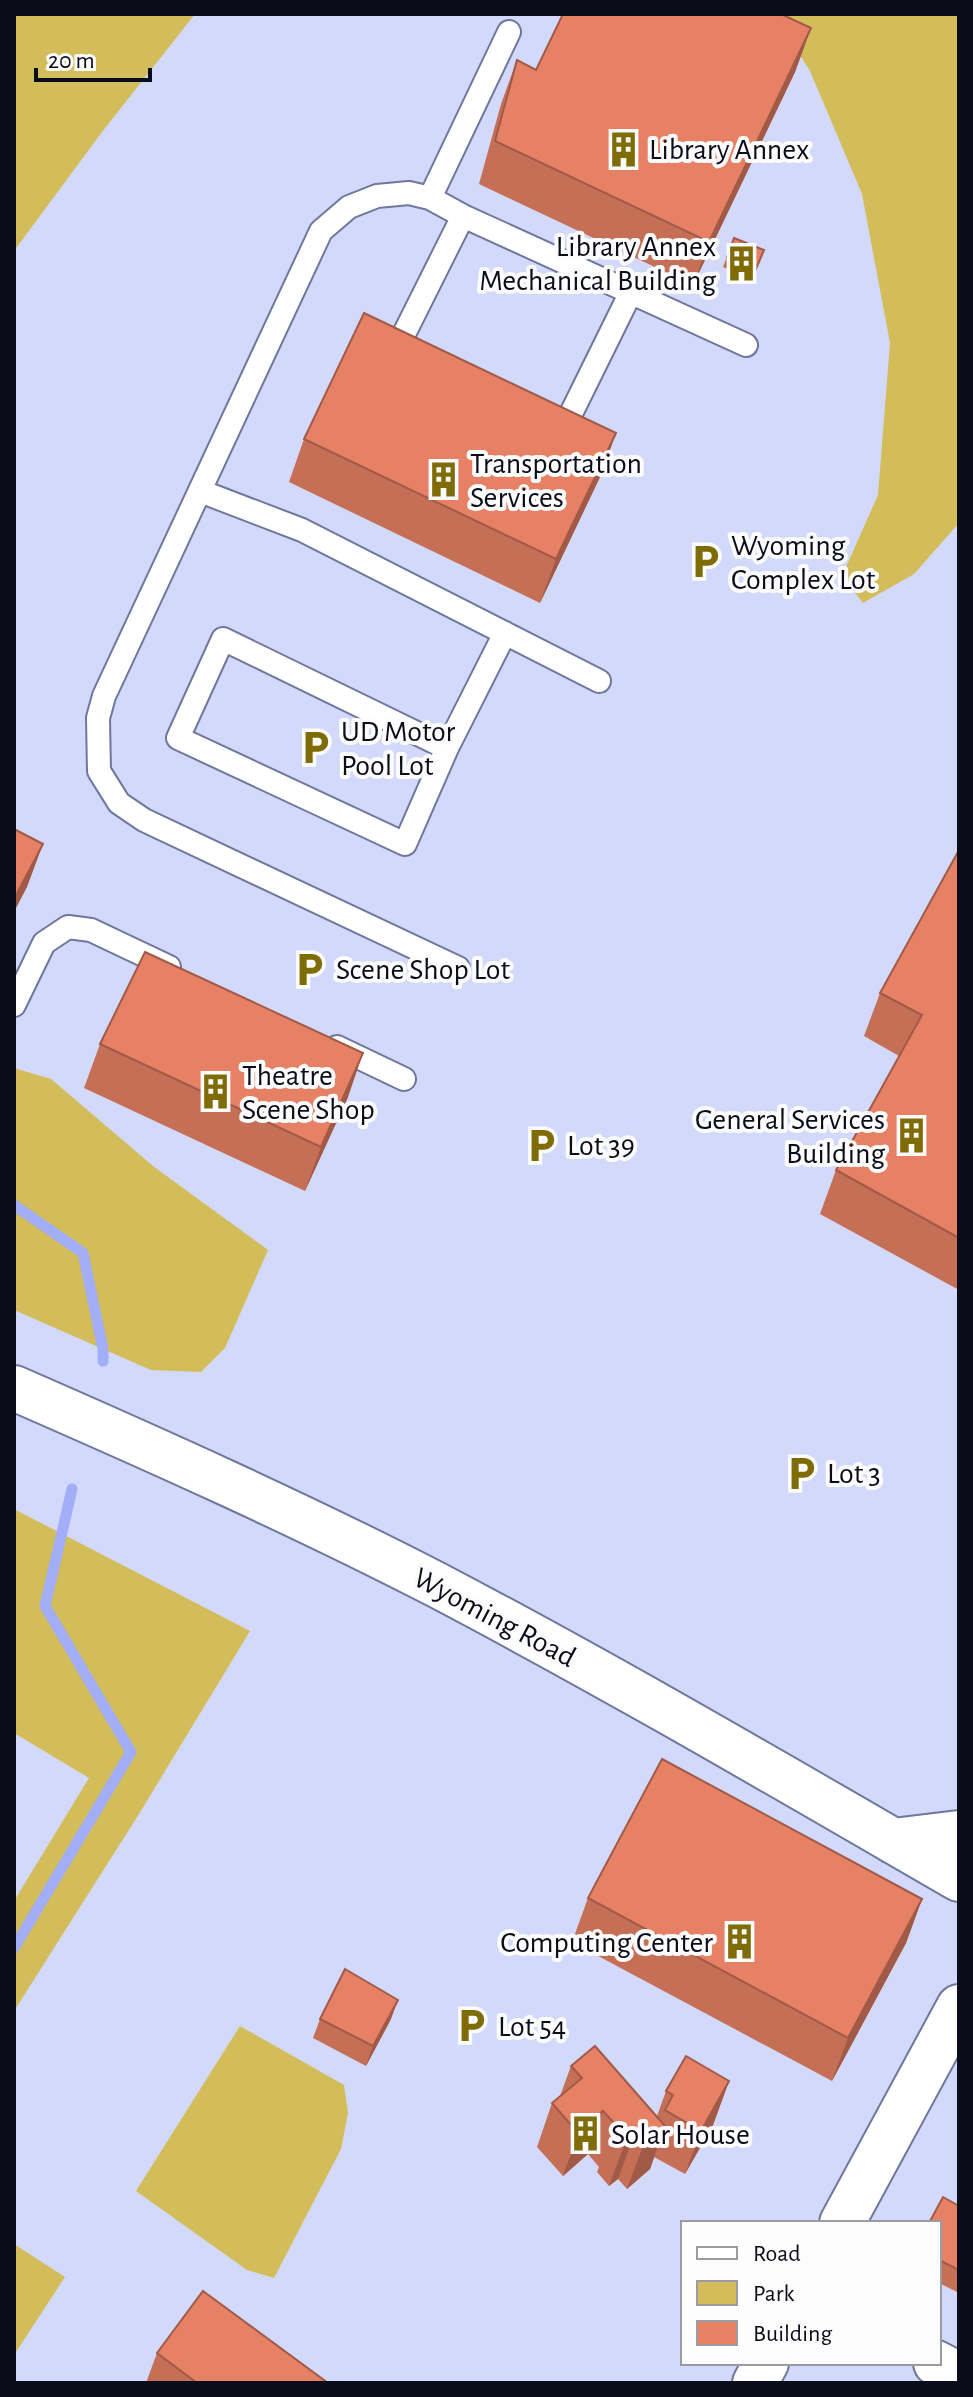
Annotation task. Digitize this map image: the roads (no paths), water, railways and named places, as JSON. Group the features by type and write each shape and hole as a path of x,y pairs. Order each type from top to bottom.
{"street":[{"name":"Wyoming Road","path":"14,1388 434,1584 620,1683 959,1879"},
{"path":"893,1841 959,1833"},
{"path":"843,2221 959,2007"},
{"path":"755,2383 765,2365"},
{"path":"940,2365 959,2375"}],"lane":[{"path":"430,198 509,32"},
{"path":"458,968 144,820 119,803 99,771 98,718 104,696 321,231 349,207 377,196 409,193 430,198 630,294 746,345"},
{"path":"389,365 463,216"},
{"path":"557,443 630,294"},
{"path":"200,491 302,530 599,681"},
{"path":"447,748 223,639 178,738 405,844 447,748 505,633"},
{"path":"14,1005 44,943 68,927 91,930 191,978"},
{"path":"319,1039 404,1079"}],"waterway":[{"path":"14,1205 83,1253 103,1361"},
{"path":"14,1948 131,1752 45,1606 72,1489"}],"place":[{"name":"Library Annex","path":"623,149"},
{"name":"Library Annex Mechanical Building","path":"742,263"},
{"name":"Transportation Services","path":"444,480"},
{"name":"Wyoming Complex Lot","path":"705,562"},
{"name":"UD Motor Pool Lot","path":"315,748"},
{"name":"Scene Shop Lot","path":"310,969"},
{"name":"Theatre Scene Shop","path":"216,1092"},
{"name":"General Services Building","path":"911,1136"},
{"name":"Lot 39","path":"541,1145"},
{"name":"Lot 3","path":"801,1473"},
{"name":"Computing Center","path":"739,1942"},
{"name":"Lot 54","path":"472,2026"},
{"name":"Solar House","path":"585,2134"}]}
